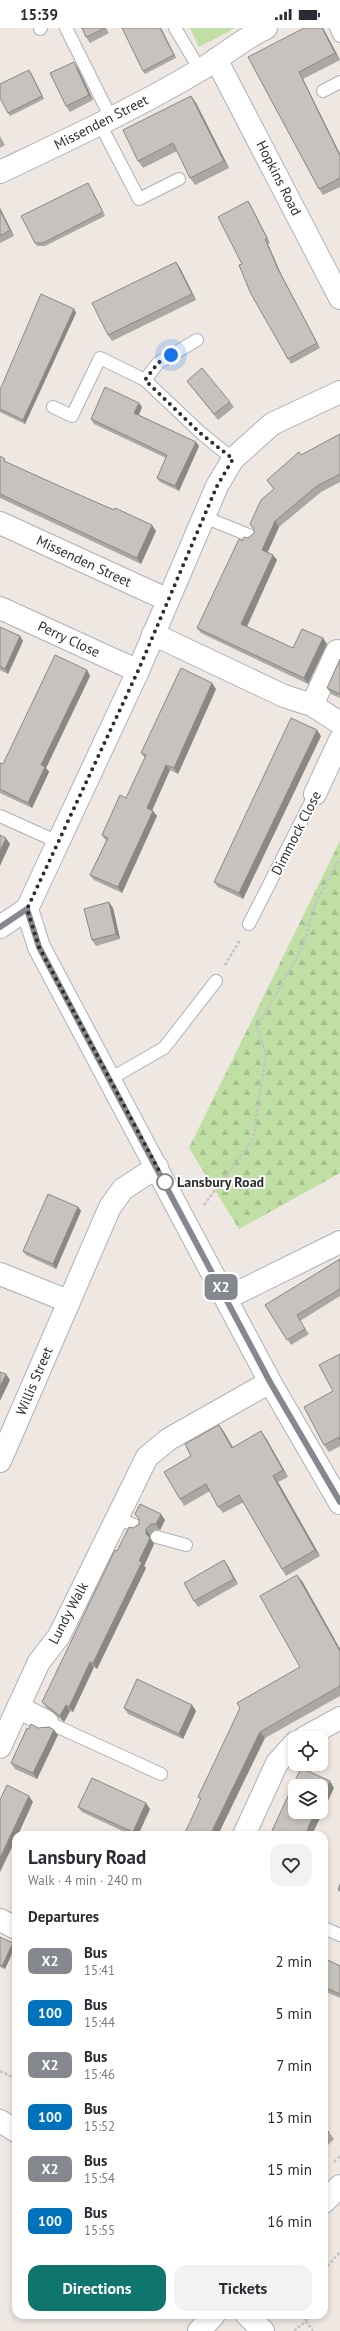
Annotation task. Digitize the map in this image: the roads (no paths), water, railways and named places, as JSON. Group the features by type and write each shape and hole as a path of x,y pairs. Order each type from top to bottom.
{"street":[{"name":"Missenden Street","path":"0,172 106,121 208,64 266,28"},
{"name":"Hopkins Road","path":"208,64 340,298"},
{"path":"0,927 27,909 138,671 217,486 233,459 272,424 340,392"},
{"name":"Missenden Street","path":"0,523 168,600"},
{"name":"Perry Close","path":"0,608 138,671"},
{"path":"153,634 284,696 312,705 340,723"},
{"path":"312,705 337,650"},
{"name":"Dimmock Close","path":"316,794 340,740"},
{"path":"27,909 39,947 227,1298 270,1382 340,1502"},
{"name":"Willis Street","path":"0,1462 68,1301 110,1207 123,1189 157,1167"},
{"path":"227,1298 340,1242"},
{"path":"0,1274 68,1301"},
{"name":"Lundy Walk","path":"0,1746 39,1662 60,1636 116,1517 147,1457 169,1439 270,1382"},
{"path":"18,1707 47,1722"},
{"path":"317,1731 340,1718"},
{"path":"246,1831 277,1763 288,1751"},
{"path":"0,1920 12,1926"},
{"path":"0,2121 12,2128"},
{"path":"328,2198 340,2186"},
{"path":"198,2331 210,2319"},
{"path":"251,2319 263,2331"}],"lane":[{"path":"66,28 139,199 179,179"},
{"path":"175,28 208,64"},
{"path":"336,28 340,36"},
{"path":"323,91 340,82"},
{"path":"145,380 158,363 197,340"},
{"path":"53,407 72,416 100,358 145,380 200,433 233,459"},
{"path":"204,517 251,536"},
{"name":"Dimmock Close","path":"249,924 316,794"},
{"path":"0,816 58,842"},
{"path":"110,1079 164,1048 216,981"},
{"path":"116,1517 136,1526"},
{"path":"157,1537 186,1544"},
{"path":"47,1722 161,1774"},
{"path":"328,1930 340,1935"}],"place":[{"name":"Lansbury Road","path":"165,1182"}]}
